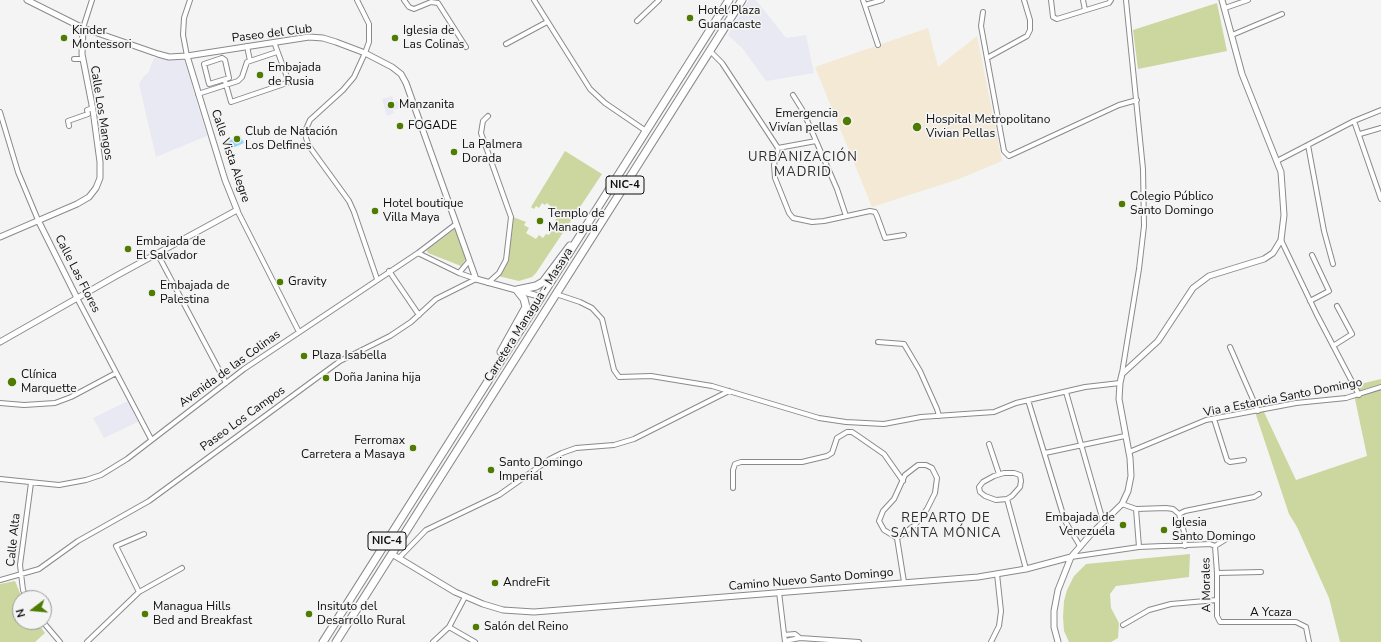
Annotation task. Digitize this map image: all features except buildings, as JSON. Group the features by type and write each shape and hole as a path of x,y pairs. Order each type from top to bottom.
{"highway":[{"name":"Carretera Managua - Masaya","path":"323,642 729,0"},
{"name":"Carretera Managua - Masaya","path":"336,642 742,0"},
{"path":"494,371 498,356 526,307 524,299 517,290 536,286 543,282 567,249 579,238"},
{"path":"508,370 513,357 543,305 542,297 551,295 574,258 583,250"},
{"path":"332,642 342,624 346,606"}],"street":[{"name":"Paseo del Club","path":"28,0 84,28 158,54 169,56 187,56 309,37 323,38 366,53 392,67 401,74 406,83 476,279"},
{"path":"84,28 92,0"},
{"name":"Calle Vista Alegre","path":"190,0 184,18 183,35 187,56 225,180 237,210 299,332"},
{"path":"357,0 369,24 369,42 366,53 354,77 343,90 310,120 306,129 306,138 309,146 348,201 354,212 378,279"},
{"path":"404,0 409,7 414,9 431,2 438,3 466,47"},
{"path":"534,0 590,89 605,103 646,131"},
{"path":"637,21 659,0"},
{"path":"863,0 878,45"},
{"path":"865,6 882,0"},
{"path":"987,58 1027,36 1030,30 1030,20 1024,0"},
{"path":"1051,0 1052,15 1056,19 1108,3 1111,0"},
{"path":"1084,0 1085,10"},
{"path":"1058,642 1054,627 1054,611 1058,590 1071,557 1103,521 1122,504 1128,491 1131,476 1121,414 1120,383 1140,269 1144,226 1143,169 1126,0"},
{"path":"1122,374 1158,341 1182,302 1193,288 1209,276 1264,259 1273,253 1281,240 1284,214 1281,172 1242,74 1222,0"},
{"path":"1225,8 1248,0"},
{"path":"983,12 981,26 1004,151 1009,156 1119,105 1137,100"},
{"path":"1232,36 1282,14"},
{"path":"506,44 547,22"},
{"name":"Calle Los Mangos","path":"0,237 77,204 89,197 96,188 100,178 100,162 93,108 83,59 84,28"},
{"path":"225,83 231,102 287,83 287,77 280,54 277,52 274,42"},
{"path":"247,46 250,61"},
{"path":"710,50 722,63 778,148 774,165 775,178 789,213 793,218 812,222 870,211 875,212 885,238 904,235"},
{"path":"198,94 225,83 230,76 224,59 204,64 209,84 225,83 238,81 242,77 245,64 277,52"},
{"path":"74,59 83,59"},
{"path":"793,95 803,111 816,140 837,189 846,216"},
{"path":"69,126 68,121 88,114 87,110 93,108"},
{"path":"1277,161 1354,121 1381,110"},
{"name":"Calle Las Flores","path":"0,112 18,172 38,220 151,440"},
{"path":"488,116 483,121 481,133 511,217 506,260 499,273 488,282"},
{"path":"1354,121 1360,134 1381,199"},
{"path":"1360,134 1381,128"},
{"path":"778,148 816,140"},
{"path":"1308,145 1324,231 1333,264"},
{"path":"0,342 157,253 237,210"},
{"name":"Avenida de las Colinas","path":"0,479 59,485 101,475 127,459 226,383 389,271 418,253 456,224"},
{"path":"1281,240 1310,301 1359,395"},
{"path":"157,253 226,383"},
{"path":"418,253 459,273 542,297"},
{"path":"1310,301 1329,291 1312,255"},
{"path":"459,273 469,261"},
{"path":"389,271 419,315"},
{"name":"Paseo Los Campos","path":"0,580 39,569 78,541 149,501 340,361 390,336 419,315 436,299 476,279"},
{"path":"555,294 580,302 592,308 602,319 614,370 619,376 651,376 676,379 729,391 812,417 846,422 884,424 921,417 994,412 1028,400 1120,383"},
{"path":"1333,346 1352,334 1337,306"},
{"path":"878,342 904,344 920,371 937,410 938,416"},
{"path":"1230,347 1258,412"},
{"path":"0,403 24,405 54,402 71,397 116,373"},
{"name":"Via a Estancia Santo Domingo","path":"1128,452 1214,419 1258,412 1296,403 1346,398 1381,387"},
{"path":"399,558 426,530 450,517 500,495 550,459 576,448 614,445 634,439 729,391"},
{"path":"1066,392 1103,521"},
{"path":"1028,400 1065,521 1080,546"},
{"path":"1214,419 1227,460 1230,462 1244,460"},
{"path":"733,488 732,470 735,464 741,462 802,462 828,456 832,453 837,438 847,432 852,432 884,454 904,481"},
{"path":"1045,454 1125,436"},
{"path":"990,444 999,474"},
{"path":"897,538 914,525 927,510 935,493 937,478 932,468 926,465 918,466 905,475 904,481 894,500 883,510 879,521 884,530 897,538 904,582"},
{"path":"1014,472 1020,475 1022,481 1020,487 1007,499 996,500 985,496 980,492 979,486 983,482 999,474 1014,472"},
{"name":"Calle Alta","path":"23,590 20,565 31,483"},
{"path":"1179,514 1185,511 1254,497 1259,494"},
{"path":"1007,499 1026,569"},
{"path":"1122,504 1136,509 1173,509 1179,514 1184,532 1185,546"},
{"path":"1136,509 1139,547"},
{"path":"139,592 116,546 144,534"},
{"path":"1071,557 1139,547 1210,544 1215,546 1228,538"},
{"name":"A Morales","path":"1215,546 1217,573 1217,616 1220,622"},
{"name":"Camino Nuevo Santo Domingo","path":"392,554 465,597 483,604 503,610 552,611 997,574 1026,569 1071,557"},
{"path":"87,642 139,592 182,568"},
{"path":"1217,573 1261,572"},
{"path":"991,642 999,626 1001,611 997,574"},
{"path":"779,592 785,642 800,638 859,642"},
{"path":"433,642 449,627 465,597"},
{"path":"1123,624 1149,610 1171,604 1217,600"},
{"name":"A Ycaza","path":"1220,622 1296,622 1306,627 1309,642"},
{"path":"449,627 475,642"},
{"path":"50,630 60,642"},
{"path":"784,635 795,634 800,638"}],"shaded area":[{"path":"749,0 756,0 786,38 806,35 814,73 766,81 743,49 728,35"},
{"name":"Hospital Metropolitano Vivian Pellas","path":"928,28 938,67 977,36 1002,161 959,179 872,207 815,67"},
{"path":"154,58 184,60 207,136 156,157 139,84 148,73"},
{"name":"Manzanita","path":"392,96 394,102 398,101 400,108 393,110 394,113 387,116 382,99"},
{"path":"128,401 138,422 104,438 93,418"}],"green space":[{"path":"1217,3 1227,51 1138,69 1133,30"},
{"path":"565,151 602,174 532,277 519,281 498,276 505,263 513,217 526,222 524,225 529,228 526,233 536,239 539,235 543,238 546,234 549,235 557,222 555,221 557,217 553,214 555,210 547,203 545,205 542,203 539,208 536,206 534,209 531,207"},
{"path":"455,229 459,230 467,257 461,266 428,253 427,250"},
{"path":"1381,379 1381,642 1340,642 1329,598 1297,527 1289,514 1255,412 1264,412 1296,480 1367,456 1355,399 1356,385"},
{"path":"1190,554 1189,577 1116,586 1110,594 1111,608 1119,623 1118,638 1111,642 1069,642 1064,631 1064,601 1067,590 1074,576 1086,564"},
{"path":"15,581 19,590 12,590 12,630 43,630 45,633 35,642 0,642 0,584"}],"water":[{"name":"Club de Natación Los Delfines","path":"240,135 244,143 228,150 224,143"}],"place":[{"name":"Hotel Plaza Guanacaste","path":"690,18"},
{"name":"Kinder Montessori","path":"64,38"},
{"name":"Iglesia de Las Colinas","path":"395,38"},
{"name":"Embajada de Rusia","path":"260,75"},
{"name":"Manzanita","path":"391,105"},
{"name":"Emergencia Vivían pellas","path":"847,121"},
{"name":"FOGADE","path":"400,126"},
{"name":"Hospital Metropolitano Vivian Pellas","path":"917,127"},
{"name":"Club de Natación Los Delfines","path":"237,139"},
{"name":"La Palmera Dorada","path":"454,152"},
{"name":"Colegio Público Santo Domingo","path":"1122,204"},
{"name":"Hotel boutique Villa Maya","path":"375,211"},
{"name":"Templo de Managua","path":"540,221"},
{"name":"Embajada de El Salvador","path":"128,249"},
{"name":"Gravity","path":"280,282"},
{"name":"Embajada de Palestina","path":"152,293"},
{"name":"Plaza Isabella","path":"304,356"},
{"name":"Doña Janina hija","path":"326,378"},
{"name":"Clínica Marquette","path":"12,382"},
{"name":"Ferromax Carretera a Masaya","path":"413,448"},
{"name":"Santo Domingo Imperial","path":"491,470"},
{"name":"Embajada de Venezuela","path":"1123,525"},
{"name":"Iglesia Santo Domingo","path":"1164,530"},
{"name":"AndreFit","path":"495,583"},
{"name":"Managua Hills Bed and Breakfast","path":"145,614"},
{"name":"Insituto del Desarrollo Rural","path":"309,614"},
{"name":"Salón del Reino","path":"476,627"}],"district":[{"name":"URBANIZACIÓN MADRID","path":"803,166"},
{"name":"REPARTO DE SANTA MÓNICA","path":"946,526"}]}
